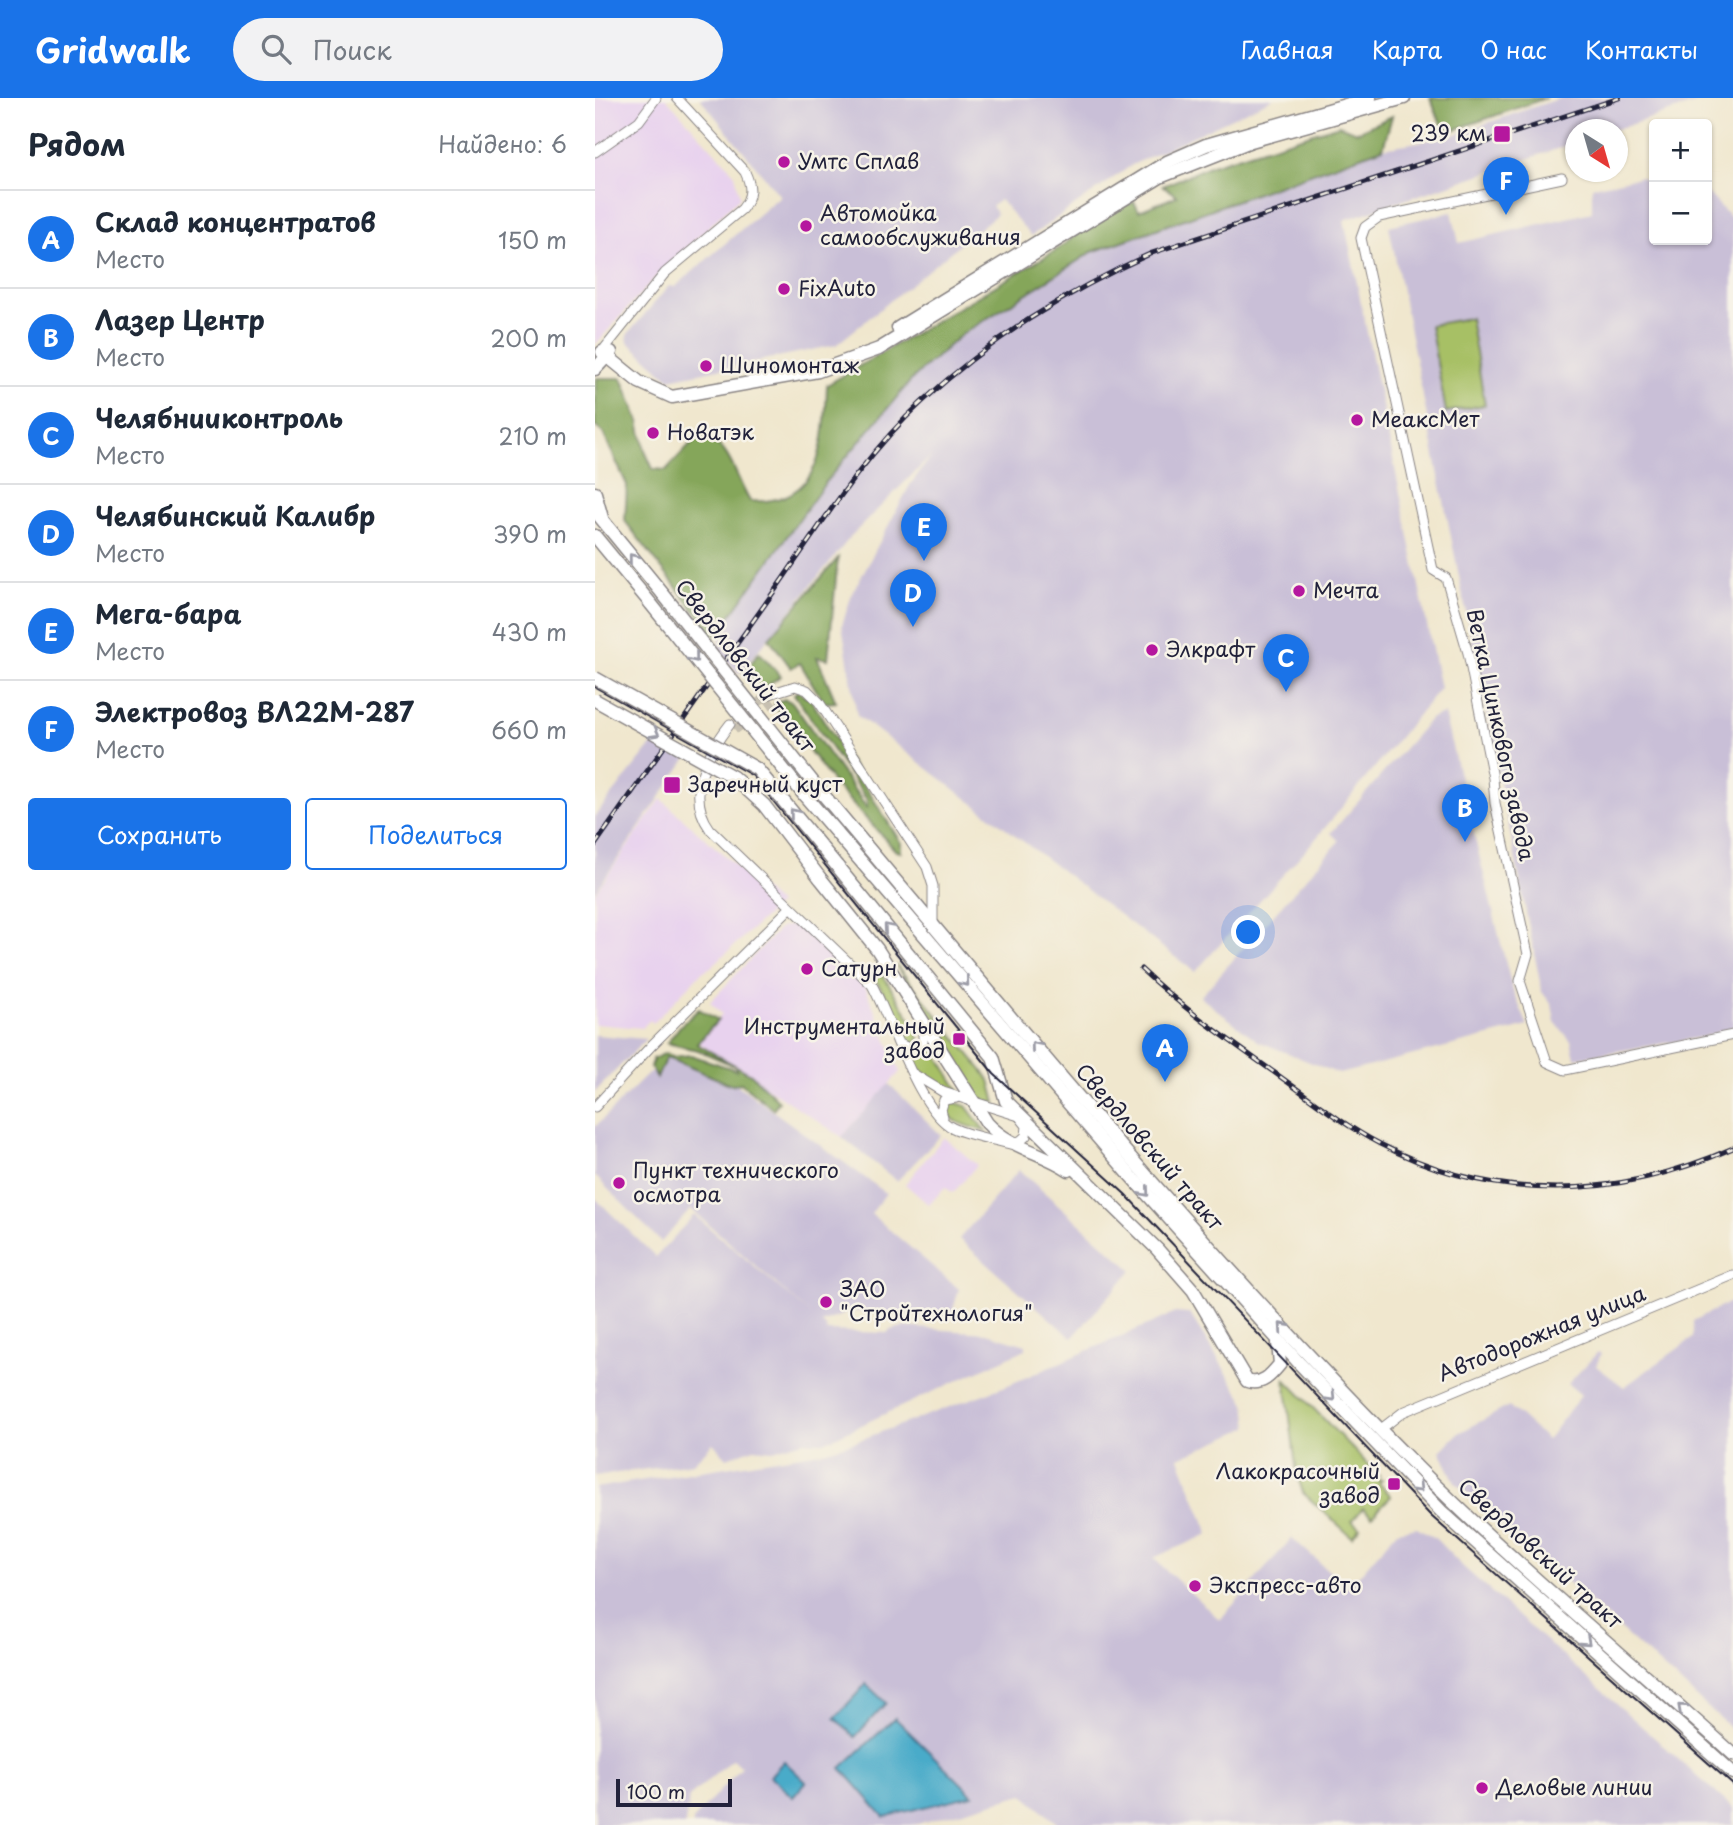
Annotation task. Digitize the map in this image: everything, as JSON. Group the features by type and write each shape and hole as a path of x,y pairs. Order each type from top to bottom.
{"main road":[{"path":"595,369 604,354 653,391 663,395 683,396 838,367 879,349 963,293 1160,177 1250,137 1370,98"},
{"path":"1250,137 1404,98"},
{"path":"595,494 604,522"},
{"name":"Свердловский тракт","path":"595,511 816,786 1134,1163 1436,1485 1733,1754"},
{"name":"Свердловский тракт","path":"595,536 805,796 1130,1175 1276,1338 1441,1511 1733,1773"},
{"path":"595,678 757,769 993,1057 1003,1096 1019,1116 1157,1249 1193,1290 1247,1381 1260,1382 1280,1364 1289,1361 1300,1364"},
{"path":"595,700 733,777 764,805 877,949 966,1099 994,1131 1010,1144 1057,1163 1095,1188"},
{"path":"1276,1338 1280,1364"},
{"name":"Автодорожная улица","path":"1371,1439 1381,1429"}],"street":[{"path":"595,152 639,121 656,98"},
{"path":"604,354 665,273 749,199 751,185 745,172 677,98"},
{"name":"Ветка Цинкового завода","path":"1562,178 1379,217 1365,227 1361,238 1433,570 1446,578 1468,653 1493,778 1495,803 1528,954 1520,981 1547,1062 1565,1070 1733,1035"},
{"path":"772,698 795,686 807,690 819,702 926,867 933,886 933,924"},
{"path":"732,727 720,736 701,780 697,798 700,816 790,908 872,985 912,1073 951,1128 1010,1144 1018,1143 1026,1136 1027,1126 1019,1116 930,1086 912,1073"},
{"path":"595,1107 652,1045 790,908"},
{"path":"898,1043 913,1050 918,1047 924,1035 922,1021"},
{"path":"944,1119 941,1110 944,1100 966,1099"},
{"name":"Автодорожная улица","path":"1381,1429 1403,1412 1733,1275"}],"shaded area":[{"path":"595,98 666,98 735,174 740,197 652,281 595,345"},
{"path":"700,98 1274,98 1132,165 1031,236 1000,200 992,206 997,214 836,345 670,379 628,342 627,335 669,286 675,287 780,196"},
{"path":"1560,98 1712,98 1628,125 1628,119 1565,119 1565,146 1344,220 1440,688 1319,835 1195,972 857,715 842,625 852,594 910,485 932,455 852,535 739,674 718,651 723,621 828,479 913,378 961,335 1092,252 1383,148 1447,137"},
{"path":"1640,177 1649,182 1649,245 1712,245 1712,197 1733,220 1733,1027 1703,1037 1575,1058 1571,1041 1555,1022 1552,1005 1542,992 1389,226 1452,212 1459,243 1592,212 1592,187 1628,182 1628,180"},
{"path":"1444,714 1512,988 1528,1026 1339,1074 1258,1041 1200,997 1339,841 1331,833 1431,718"},
{"path":"656,740 689,755 595,892 595,816"},
{"path":"661,799 779,904 711,967 702,972 653,1023 650,1020 642,1028 595,1024 595,893"},
{"path":"796,924 865,986 900,1072 842,1137 699,1043 722,1014 710,1002 780,928"},
{"path":"595,1035 646,1039 595,1092"},
{"path":"664,1058 729,1079 886,1193 871,1214 959,1289 950,1320 852,1311 821,1323 827,1328 825,1331 887,1333 903,1327 986,1333 1026,1345 1026,1349 824,1442 803,1441 773,1450 754,1448 727,1458 713,1443 693,1463 595,1476 595,1198 656,1257 694,1215 814,1317 691,1209 661,1242 595,1176 595,1127"},
{"path":"889,1084 941,1135 897,1181 842,1137"},
{"path":"944,1137 977,1165 953,1193 945,1187 929,1205 905,1184"},
{"path":"1019,1170 1132,1270 1072,1338 959,1239"},
{"path":"1733,1301 1733,1730 1455,1482 1440,1451 1459,1433 1509,1406 1547,1440 1581,1395 1568,1384 1598,1352 1601,1354 1596,1366 1624,1387 1693,1338 1693,1321"},
{"path":"1175,1313 1190,1314 1246,1404 1249,1427 1179,1458 1209,1534 1153,1558 1220,1620 1292,1538 1348,1588 1397,1531 1417,1527 1435,1538 1461,1565 1733,1808 1733,1825 1059,1825 1023,1794 914,1825 693,1825 693,1821 703,1809 742,1767 733,1759 689,1797 685,1825 595,1825 595,1488 821,1452 1006,1386"}],"green space":[{"path":"1430,98 1546,98 1445,133"},
{"path":"1392,116 1383,148 1092,252 961,335 913,378 828,479 715,637 625,521 627,485 603,433 595,426 596,378 622,378 639,420 645,451 653,469 666,470 696,438 707,439 724,450 750,501 774,500 793,493 806,481 815,466 824,427 827,385 1058,249 1109,210 1134,202 1139,211 1177,196 1163,186 1212,165 1339,125 1357,132"},
{"path":"1470,318 1485,405 1446,412 1430,325"},
{"path":"838,558 828,659 817,657 836,702 824,703 800,663 791,668 769,638"},
{"path":"759,652 781,676 759,691 744,673"},
{"path":"798,691 811,700 901,843 901,852 896,851 836,786 774,704 784,699 792,702 867,808 867,800 794,694"},
{"path":"896,965 990,1080 996,1103 975,1097"},
{"path":"878,967 918,1031 919,1039 913,1045 905,1042 886,995 870,973"},
{"path":"699,1009 718,1020 697,1044 751,1074 779,1101 773,1109 741,1083 732,1085 666,1057 657,1078 651,1067 653,1059 666,1053 673,1057 691,1055 736,1070 735,1066 698,1050 667,1043 681,1025"},
{"path":"928,1040 960,1092 943,1087 930,1079 913,1062 909,1054 924,1049"},
{"path":"950,1101 966,1106 985,1131 966,1125 949,1115 944,1103"},
{"path":"1285,1379 1379,1476 1325,1472 1297,1474"},
{"path":"1298,1477 1382,1480 1379,1483 1391,1496 1372,1516 1363,1508 1352,1521 1360,1528 1352,1537 1303,1493"}],"water":[{"path":"866,1684 886,1703 855,1737 835,1718"},
{"path":"895,1718 973,1795 884,1817 841,1768"},
{"path":"784,1761 806,1782 793,1797 770,1776"}],"tunnel":[{"path":"737,718 770,694"},
{"path":"735,730 774,701"}],"tram line":[{"path":"595,687 753,776 994,1074 1125,1194 1431,1516 1733,1785"}],"railway":[{"path":"595,845 862,468 922,402 1002,337 1060,300 1152,253 1619,98"},
{"path":"1141,969 1206,1023 1326,1110 1380,1144 1423,1164 1467,1177 1512,1185 1556,1188 1645,1178 1733,1148"}],"place":[{"name":"239 км","path":"1502,134"},
{"name":"Умтс Сплав","path":"784,162"},
{"name":"Электровоз ВЛ22М-287","path":"1506,215"},
{"name":"Автомойка самообслуживания","path":"806,226"},
{"name":"FixAuto","path":"784,289"},
{"name":"Шиномонтаж","path":"706,366"},
{"name":"МеаксМет","path":"1357,420"},
{"name":"Новатэк","path":"653,433"},
{"name":"Мега-бара","path":"924,561"},
{"name":"Мечта","path":"1299,591"},
{"name":"Челябинский Калибр","path":"913,627"},
{"name":"Элкрафт","path":"1152,650"},
{"name":"Челябнииконтроль","path":"1286,692"},
{"name":"Заречный куст","path":"672,785"},
{"name":"Лазер Центр","path":"1465,842"},
{"name":"Сатурн","path":"807,969"},
{"name":"Инструментальный завод","path":"959,1039"},
{"name":"Склад концентратов","path":"1165,1082"},
{"name":"Пункт технического осмотра","path":"619,1183"},
{"name":"ЗАО \"Стройтехнология\"","path":"826,1302"},
{"name":"Лакокрасочный завод","path":"1394,1484"},
{"name":"Экспресс-авто","path":"1195,1586"},
{"name":"Деловые линии","path":"1482,1788"}]}
